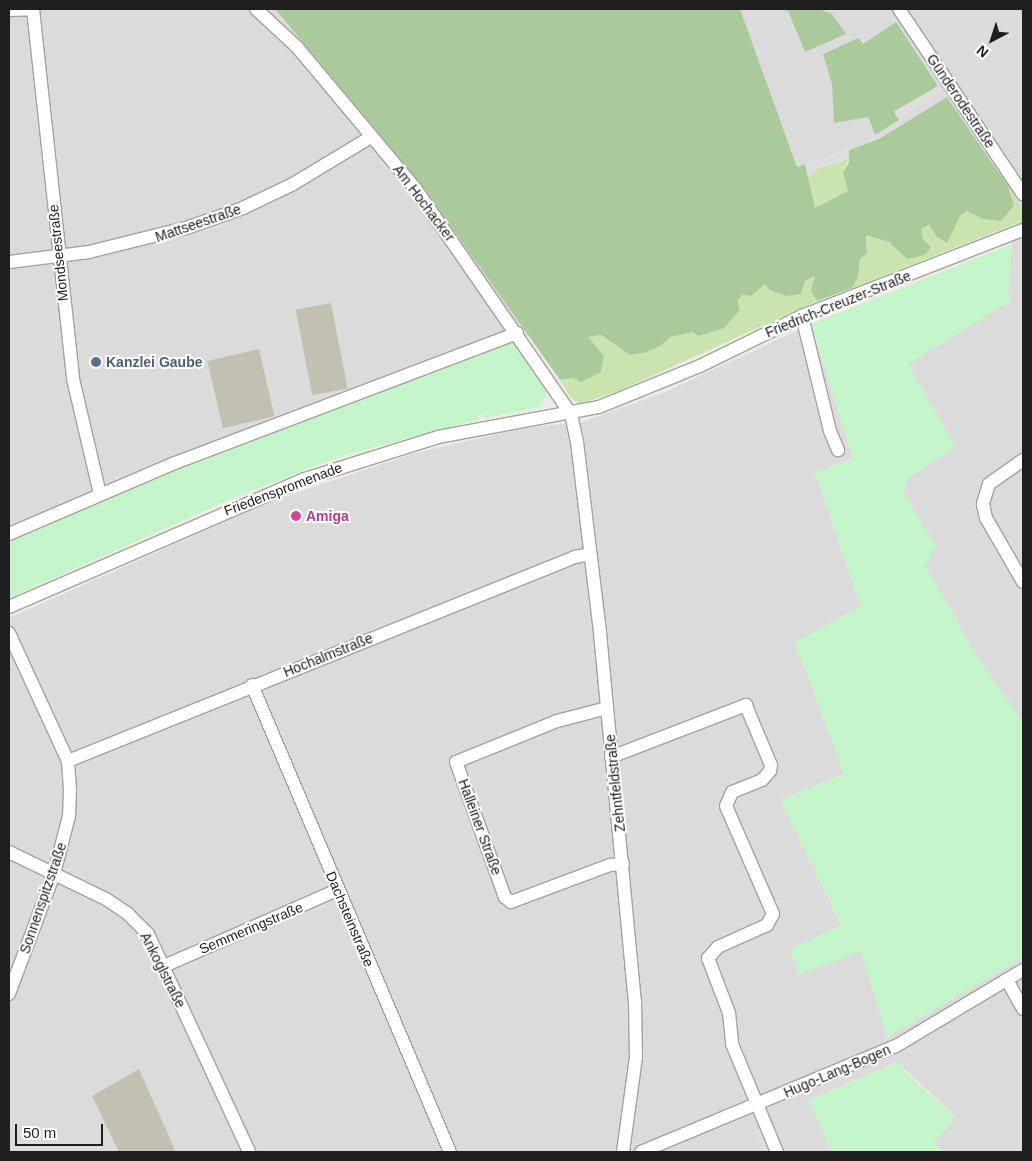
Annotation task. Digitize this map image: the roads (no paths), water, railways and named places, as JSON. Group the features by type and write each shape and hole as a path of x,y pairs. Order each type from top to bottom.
{"street":[{"path":"9,10 33,9"},
{"name":"Mondseestraße","path":"33,9 58,255 73,378 100,494"},
{"name":"Am Hochacker","path":"256,9 297,47 415,188 517,333 571,414"},
{"name":"Günderodestraße","path":"899,9 1023,194"},
{"name":"Mattseestraße","path":"9,262 142,241 243,208 293,184 371,137"},
{"name":"Friedrich-Creuzer-Straße","path":"571,414 599,407 700,366 802,316 1023,230"},
{"path":"802,316 830,431 838,450"},
{"path":"9,534 100,494 517,333"},
{"name":"Zehntfeldstraße","path":"571,414 578,442 607,708 623,864 637,1043 623,1152"},
{"name":"Friedenspromenade","path":"9,607 305,479 438,437 571,414"},
{"path":"1023,460 989,484 983,504 986,518 1023,582"},
{"name":"Hochalmstraße","path":"68,761 252,685 575,557 590,554"},
{"name":"Sonnenspitzstraße","path":"9,634 68,761 69,816 54,874 9,994"},
{"name":"Dachsteinstraße","path":"252,685 450,1152"},
{"path":"611,757 746,705 771,765 770,771 762,780 732,792 726,806 773,914 767,925 718,947 708,958 729,1013 732,1044 778,1152"},
{"name":"Halleiner Straße","path":"607,708 557,721 456,762 505,897 511,902 610,865 623,864"},
{"name":"Ankoglstraße","path":"9,852 124,910 148,934 249,1152"},
{"name":"Semmeringstraße","path":"164,966 338,890"},
{"name":"Hugo-Lang-Bogen","path":"641,1152 896,1046 1023,970"},
{"path":"1007,980 1023,1009"}],"place":[{"name":"Kanzlei Gaube","path":"96,362"},
{"name":"Amiga","path":"296,516"}]}
